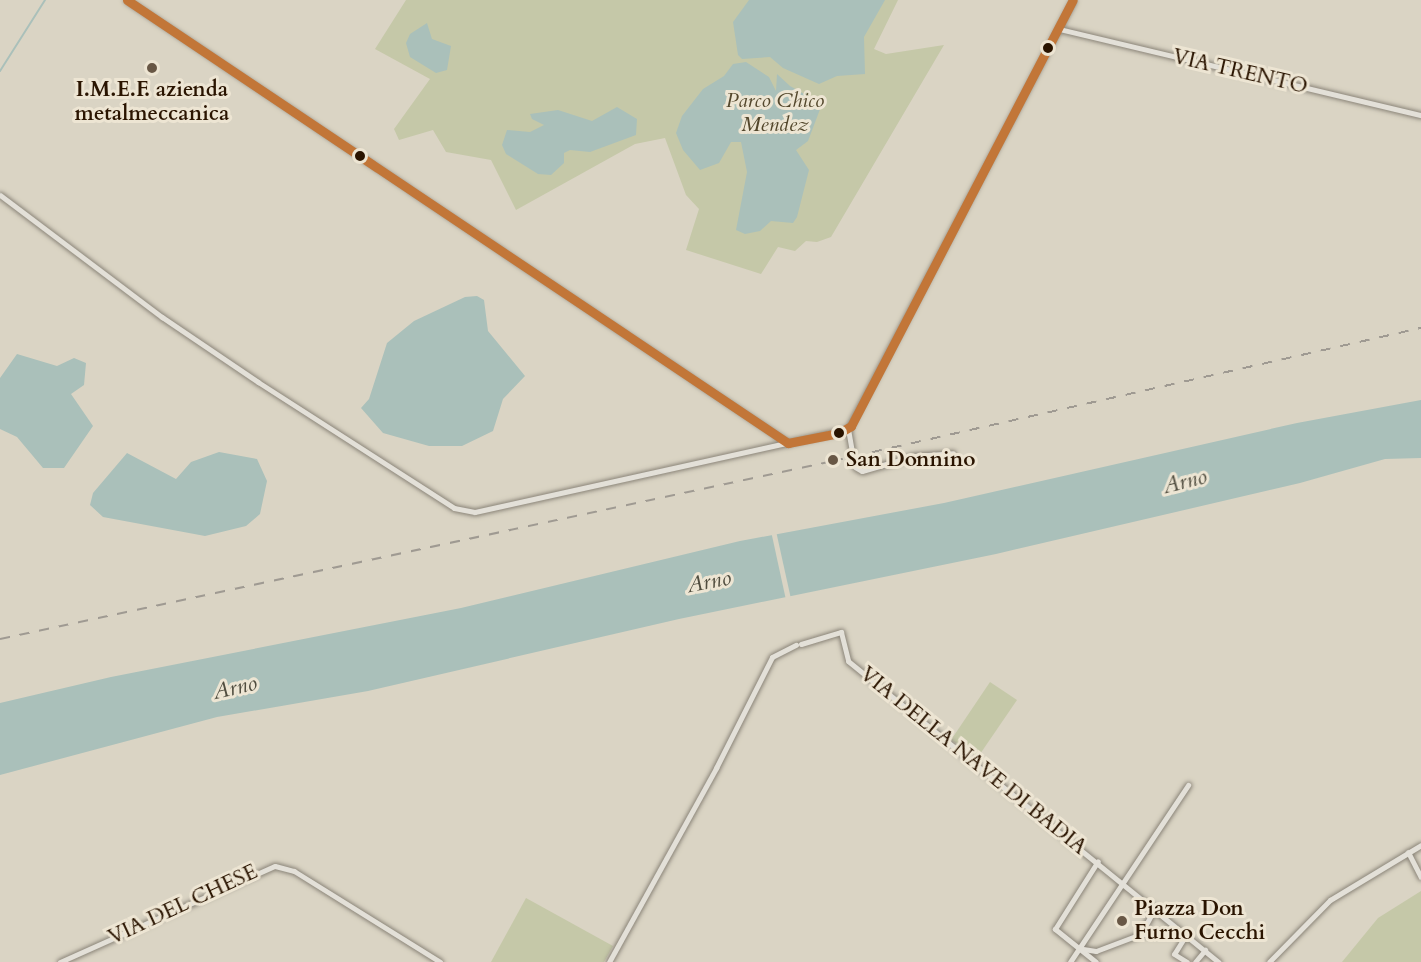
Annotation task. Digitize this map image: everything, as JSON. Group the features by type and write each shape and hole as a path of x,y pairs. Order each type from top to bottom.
{"street":[{"path":"127,0 788,443"},
{"path":"852,451 848,429 1073,0"},
{"name":"VIA TRENTO","path":"1059,29 1421,115"},
{"path":"0,195 171,324 463,513 848,429"},
{"path":"855,467 862,471 914,456 953,453"},
{"name":"VIA DELLA NAVE DI BADIA","path":"609,962 716,768 772,657 798,644 841,632 848,661 1098,861"},
{"path":"1070,962 1082,948 1121,880 1188,785"},
{"path":"1269,962 1330,900 1421,845"},
{"path":"1408,852 1421,877"},
{"path":"1096,962 1082,948 1055,929 1098,861 1219,962"},
{"name":"VIA DEL CHESE","path":"60,962 275,866 294,871 430,959 440,962"},
{"path":"1141,934 1155,908"},
{"path":"1082,948 1096,951 1141,934 1186,935"},
{"path":"1186,935 1174,954 1187,962"},
{"path":"1195,962 1205,950"}],"green space":[{"name":"Parco Chico Mendez","path":"406,0 898,0 874,49 886,54 944,45 831,237 817,242 806,241 795,251 778,247 761,274 686,250 699,209 686,195 665,138 635,144 516,210 491,160 446,152 433,130 399,140 394,129 430,79 375,49"},
{"path":"990,682 1017,700 978,757 951,740"},
{"path":"1421,891 1421,962 1342,962 1378,918"},
{"path":"526,898 613,946 604,962 491,962"}],"water":[{"path":"749,0 885,0 864,37 865,74 837,76 819,84 783,68 770,57 742,59 738,55 733,22"},
{"path":"427,23 432,39 451,46 447,70 436,73 410,57 406,43 410,34"},
{"path":"746,62 769,77 776,91 777,74 790,86 822,104 808,141 796,150 809,170 797,217 793,223 771,221 760,231 745,234 736,230 747,172 741,142 731,142 719,163 700,170 683,150 676,133 682,116 703,89 724,76 733,64"},
{"path":"617,107 637,119 636,135 590,152 570,150 564,153 564,163 551,175 538,174 506,154 502,145 507,130 530,132 544,125 532,119 530,114 558,110 592,121"},
{"path":"477,296 484,300 488,331 525,376 503,399 493,431 462,446 429,446 383,433 361,408 369,399 387,343 414,321 465,297"},
{"path":"17,354 57,366 74,358 86,363 84,385 71,394 93,426 64,468 43,468 17,437 0,429 0,378"},
{"name":"Arno","path":"1421,400 1421,458 1385,459 1300,483 996,554 679,619 368,691 217,717 0,775 0,703 111,677 461,608 740,541 944,503 1297,423"},
{"path":"219,452 257,459 267,481 260,514 246,526 205,536 103,517 90,505 93,493 127,453 176,479 191,462"}],"pier":[{"path":"771,531 776,531 791,599 786,600"}],"waterway":[{"path":"0,71 45,0"}],"tunnel":[{"path":"852,451 855,467"}],"railway":[{"path":"0,639 833,461 1421,328"}],"transit line":[{"path":"127,0 788,443 839,433 851,426 1073,0"}],"place":[{"name":"I.M.E.F. azienda metalmeccanica","path":"152,68"},
{"name":"San Donnino","path":"833,460"},
{"name":"Piazza Don Furno Cecchi","path":"1122,921"}]}
